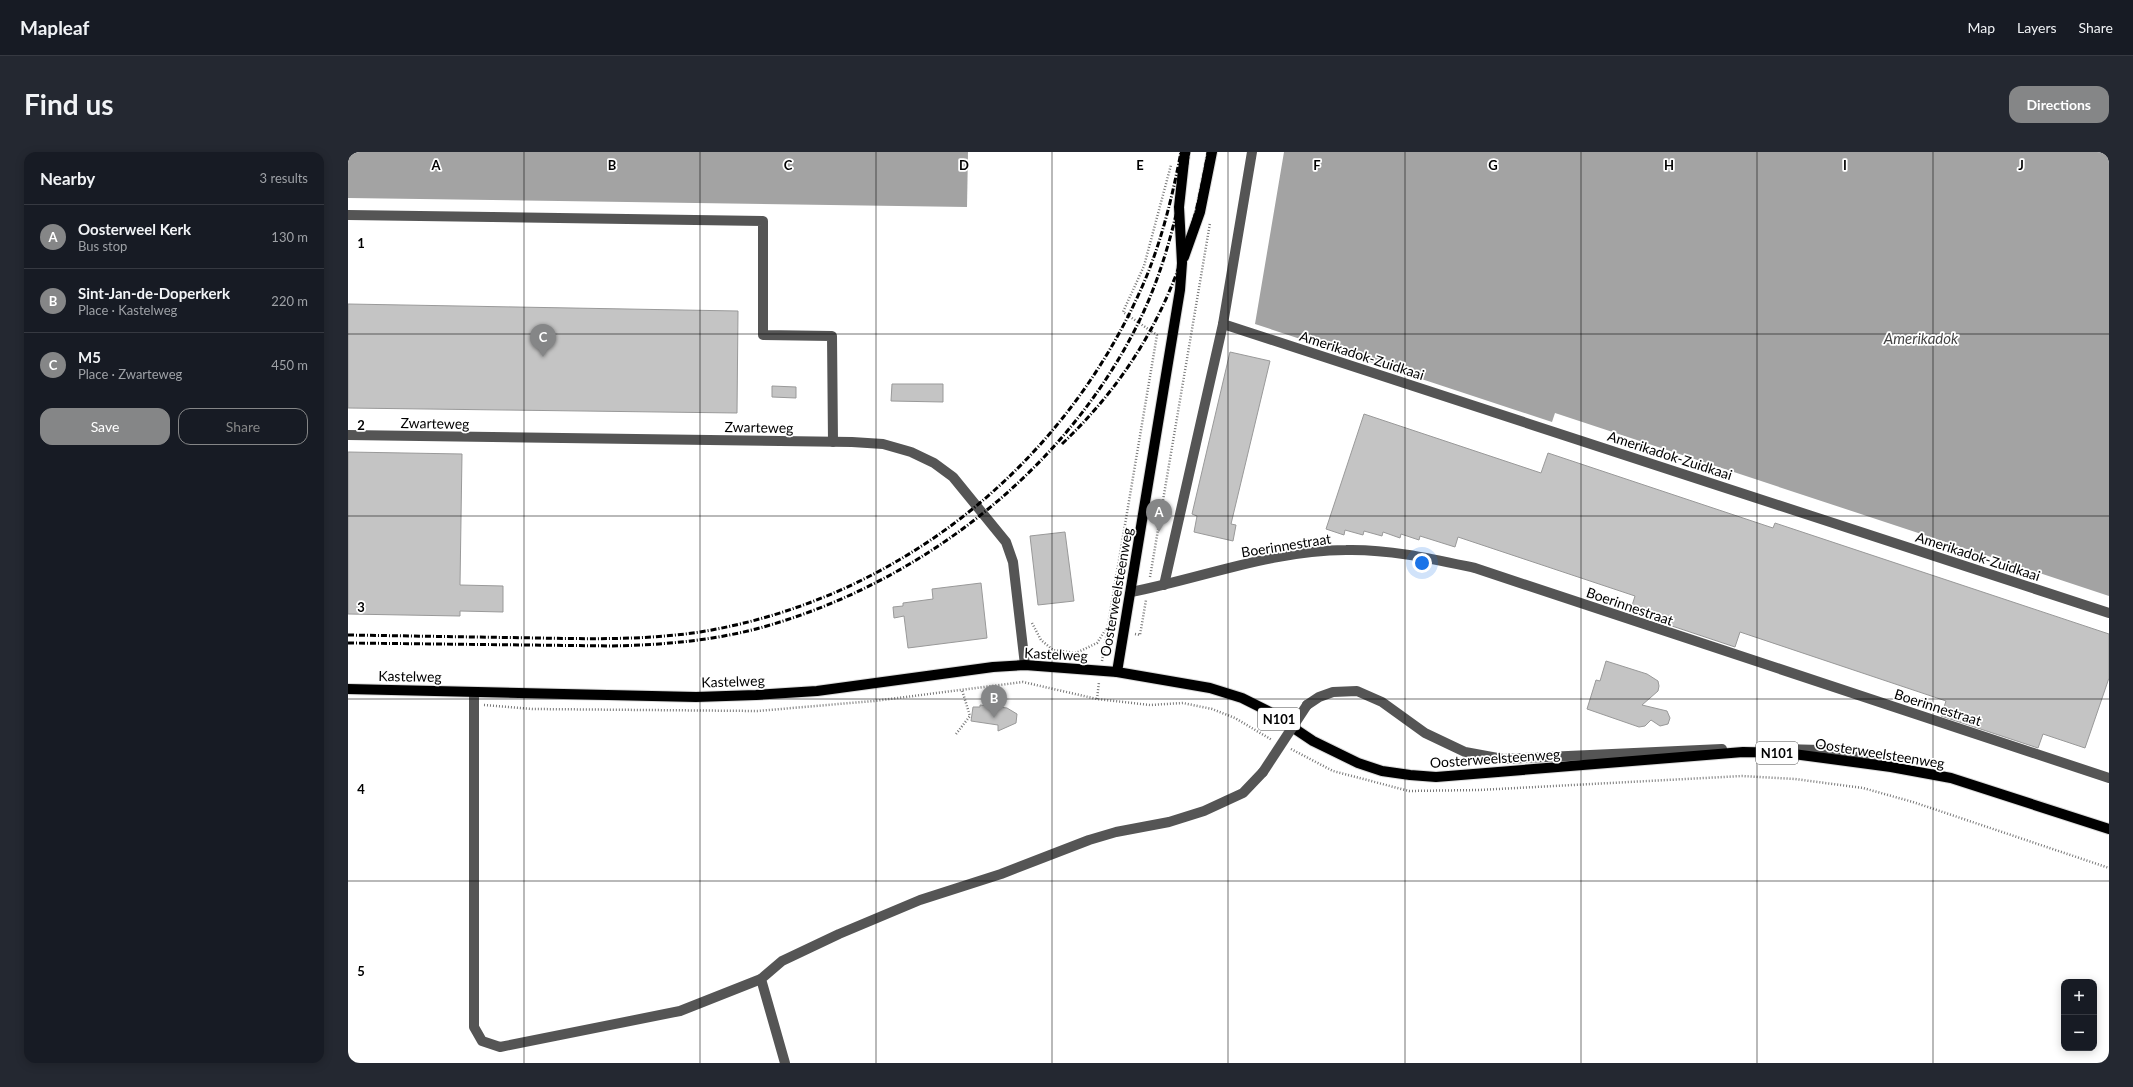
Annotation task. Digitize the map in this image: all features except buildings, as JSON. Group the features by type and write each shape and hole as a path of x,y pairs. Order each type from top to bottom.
{"main road":[{"name":"Oosterweelsteenweg","path":"1185,152 1179,207 1182,263 1180,290 1117,672 1210,688 1242,698 1268,711 1314,741 1358,763 1382,771 1410,775 1443,777 1743,752 1786,753 1914,771 1951,778 2109,829"},
{"name":"Oosterweelsteenweg","path":"1182,263 1200,212 1212,152"},
{"name":"Kastelweg","path":"348,689 696,697 756,695 818,690 993,667 1025,665 1117,672"}],"street":[{"path":"1164,585 1223,324 1252,152"},
{"path":"348,215 763,221 763,335 832,336 833,442"},
{"name":"Amerikadok-Zuidkaai","path":"1223,324 2109,614"},
{"name":"Zwarteweg","path":"348,435 833,442 883,444 911,452 934,462 953,477 1006,542 1013,562 1025,665"},
{"name":"Boerinnestraat","path":"1131,592 1274,558 1312,552 1346,550 1387,552 1422,557 1475,568 2109,778"},
{"path":"474,692 474,1027 482,1041 500,1047 680,1011 761,979 782,961 840,934 920,900 1001,874 1089,840 1116,832 1169,822 1204,811 1243,793 1263,772 1307,705 1319,697 1333,692 1357,690 1382,702 1425,733 1465,752 1503,759 1750,747 1821,750 1874,759 1914,771"},
{"path":"761,979 784,1063"}],"path":[{"path":"1018,602 1041,640 1052,650 1076,653 1097,643 1107,628 1157,335 1123,312 1146,259 1172,159"},
{"path":"1140,634 1210,221"},
{"path":"956,734 970,716 962,690"},
{"path":"1097,699 1150,705 1183,703 1212,709 1235,718 1279,743"},
{"path":"1286,747 1333,771 1372,783 1409,791 1479,790 1742,776 1796,780 1863,788 1913,802 2109,868"}],"water":[{"path":"348,152 968,152 967,207 348,198"},
{"name":"Amerikadok","path":"1284,152 2109,152 2109,596 1555,413 1552,422 1255,324"}],"railway":[{"path":"348,635 598,639 680,635 700,632 772,615 840,590 905,557 964,515 1019,467 1067,413 1108,352 1149,271 1170,204 1181,152"},
{"path":"348,643 612,646 649,645 721,637 756,629 817,609 876,583 932,550 984,512 1033,469 1076,420 1113,368 1144,311 1166,253 1181,193 1189,152"},
{"path":"1062,444 1119,380 1141,346 1160,311 1176,274 1189,235 1200,195 1208,152"}],"place":[{"name":"M5","path":"543,357"},
{"name":"Oosterweel Kerk","path":"1159,532"},
{"name":"Sint-Jan-de-Doperkerk","path":"994,718"}]}
